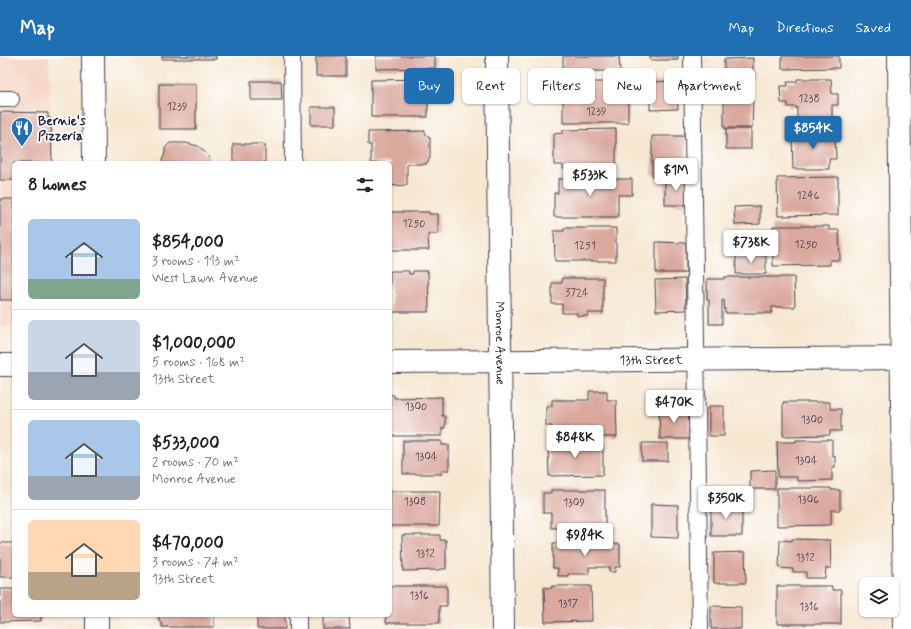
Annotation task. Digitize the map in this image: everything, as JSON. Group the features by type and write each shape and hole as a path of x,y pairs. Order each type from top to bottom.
{"street":[{"path":"93,56 94,161"},
{"name":"Monroe Avenue","path":"498,56 503,629"},
{"path":"899,56 906,358 904,629"},
{"name":"13th Street","path":"392,362 906,358"},
{"path":"0,365 12,365"},
{"path":"97,617 97,629"}],"lane":[{"path":"292,56 293,161"},
{"path":"692,56 700,629"},
{"path":"298,617 298,629"}],"shaded area":[{"path":"0,56 49,56 51,161 12,161 12,326 0,326"}],"building":[{"path":"162,56 216,56 216,59 162,59"},
{"path":"316,56 346,56 346,76 316,76"},
{"path":"376,56 435,56 435,68 376,69"},
{"path":"563,56 619,56 620,68 603,68 603,71 595,71 595,68 563,68"},
{"path":"650,56 678,56 678,60 650,60"},
{"path":"782,56 839,56 839,68 782,69"},
{"path":"753,58 753,68 724,68 724,59"},
{"path":"404,79 404,104 428,104 428,117 371,117 371,80"},
{"path":"797,79 831,79 832,94 838,94 838,105 832,105 832,121 797,121 797,107 788,107 788,103 781,103 780,86 788,86 787,82 797,82"},
{"path":"251,81 281,81 282,100 251,100"},
{"path":"664,81 664,104 678,104 678,109 650,110 650,104 656,104 656,82"},
{"path":"595,82 603,82 603,104 628,104 628,123 563,123 563,104 595,104"},
{"path":"159,84 196,84 196,129 159,129"},
{"path":"724,104 753,104 752,128 724,128"},
{"path":"311,107 335,107 335,125 311,125"},
{"path":"0,112 48,113 48,118 51,118 52,161 12,161 12,180 0,180"},
{"path":"616,129 616,168 563,169 563,165 554,165 554,134 563,133 563,130"},
{"path":"726,129 751,129 751,149 726,149"},
{"path":"425,131 430,138 430,158 426,164 407,164 407,185 392,186 392,161 371,161 371,145 368,145 368,132"},
{"path":"827,131 835,131 836,159 829,159 829,169 793,169 792,133 828,133"},
{"path":"652,136 686,136 686,176 652,176"},
{"path":"170,143 186,143 198,146 209,156 210,161 162,161 165,148"},
{"path":"233,144 265,145 265,161 233,161"},
{"path":"838,177 838,215 778,216 777,178"},
{"path":"665,178 687,178 687,205 665,205"},
{"path":"558,179 632,179 632,195 618,195 618,217 554,217 554,193 558,193"},
{"path":"0,199 12,199 12,300 0,300"},
{"path":"760,206 760,224 735,225 734,207"},
{"path":"392,212 429,212 429,214 438,214 438,234 428,234 429,250 392,250"},
{"path":"773,226 829,226 829,230 839,230 840,260 830,260 830,265 773,266"},
{"path":"564,228 616,228 616,261 555,261 554,231 564,231"},
{"path":"656,242 686,243 686,273 656,273"},
{"path":"736,255 766,255 766,274 736,274"},
{"path":"392,271 409,271 409,274 413,274 413,271 428,271 429,312 392,312"},
{"path":"724,277 794,277 795,307 772,307 772,313 725,313 724,300 722,300 722,324 709,324 707,279 724,279"},
{"path":"562,278 603,278 603,313 588,313 588,316 577,316 577,313 562,313 562,304 552,304 552,283 562,283"},
{"path":"685,279 686,310 656,311 655,280"},
{"path":"589,391 607,391 607,400 616,400 617,437 552,437 552,426 546,426 546,406 552,406 552,400 589,400"},
{"path":"392,395 394,395 394,398 442,397 442,416 445,416 445,428 442,428 442,436 392,436"},
{"path":"783,402 830,402 830,409 841,409 841,431 830,431 830,435 783,436"},
{"path":"709,406 724,406 724,436 709,436"},
{"path":"689,409 689,439 660,439 659,410"},
{"path":"796,440 832,440 832,456 835,455 835,467 832,467 832,480 797,481 797,477 778,477 777,442 796,442"},
{"path":"403,441 442,441 442,445 449,445 449,470 442,470 442,474 403,474"},
{"path":"548,441 585,441 585,444 603,444 603,475 549,476"},
{"path":"642,443 668,443 668,461 642,461"},
{"path":"775,470 775,489 750,489 750,471"},
{"path":"777,488 831,488 831,490 840,490 840,510 831,510 831,525 777,526"},
{"path":"551,490 605,490 605,527 551,528 551,513 543,513 543,493 551,493"},
{"path":"392,491 440,491 439,526 392,526"},
{"path":"651,504 678,505 678,538 651,537"},
{"path":"711,504 742,504 742,536 711,536"},
{"path":"402,535 440,535 440,540 446,540 446,569 403,571"},
{"path":"792,539 830,540 831,568 826,568 825,578 806,578 806,572 793,572 793,569 779,568 780,540 792,541"},
{"path":"0,543 12,543 12,577 0,577"},
{"path":"553,543 620,544 620,567 615,567 615,572 609,572 609,567 589,567 589,574 568,574 568,576 558,576 558,568 553,568"},
{"path":"745,552 746,583 714,583 714,553"},
{"path":"392,586 447,586 447,606 439,606 439,623 386,623 386,617 392,617"},
{"path":"552,586 591,586 592,621 545,622 544,588 552,588"},
{"path":"777,586 832,586 832,590 841,590 841,624 777,624"},
{"path":"0,589 12,589 12,617 41,617 41,621 0,622"},
{"path":"711,606 741,607 741,629 711,629"},
{"path":"159,617 214,617 214,627 162,627 162,624 159,621"},
{"path":"257,617 285,617 285,629 257,629"},
{"path":"323,617 349,617 350,629 323,629"}],"place":[{"name":"Bernie's Pizzeria","path":"22,148"}]}
